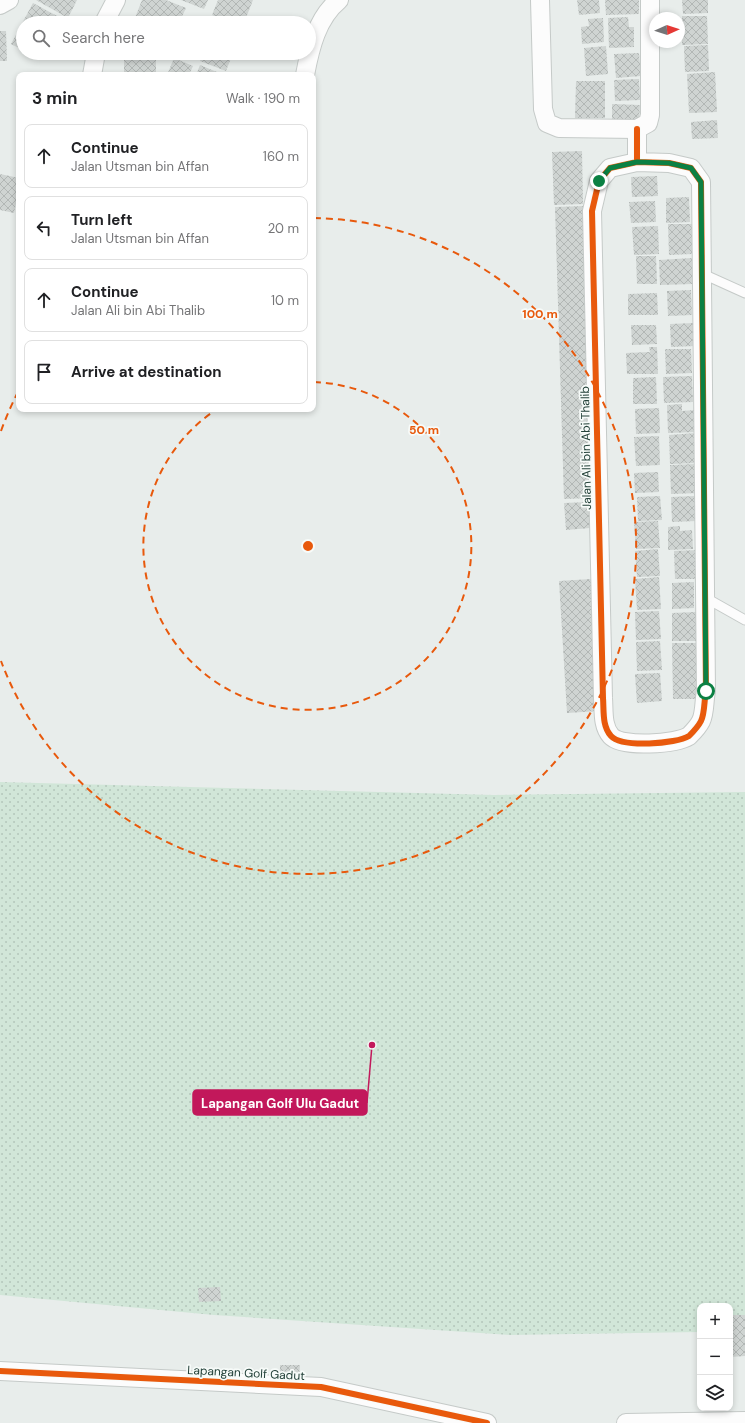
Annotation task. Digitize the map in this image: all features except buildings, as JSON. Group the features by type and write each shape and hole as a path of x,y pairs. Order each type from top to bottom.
{"street":[{"path":"0,5 8,0"},
{"path":"108,16 116,0"},
{"path":"316,34 324,16 339,0"},
{"path":"540,0 542,109 547,122 559,128 636,129 648,124 650,115 650,0"},
{"path":"93,72 95,60"},
{"path":"306,72 309,60"},
{"path":"636,129 637,162"},
{"name":"Jalan Ali bin Abi Thalib","path":"637,162 669,163 691,168 701,182 706,691 701,722 689,736 672,742 620,742 612,737 606,727 604,705 592,211 599,181 610,168 637,162"},
{"name":"Lapangan Golf Gadut","path":"0,1371 321,1387 487,1423"},
{"path":"626,1423 745,1421"}],"lane":[{"path":"703,274 745,293"},
{"path":"706,598 745,620"}],"green space":[{"path":"0,782 494,795 745,792 745,1331 733,1332 733,1303 697,1303 697,1332 510,1335 214,1315 0,1295"}],"cycle path":[{"path":"637,129 637,162 669,163 691,168 701,182 706,691 701,721 689,736 673,741 649,744 617,740 608,732 604,718 592,211 599,181 610,168 637,162"},
{"path":"0,1371 321,1387 487,1423"}],"place":[{"name":"Lapangan Golf Ulu Gadut","path":"372,1045"}],"route":[{"path":"599,181 610,168 637,162 669,163 691,168 701,182 706,691"}]}
